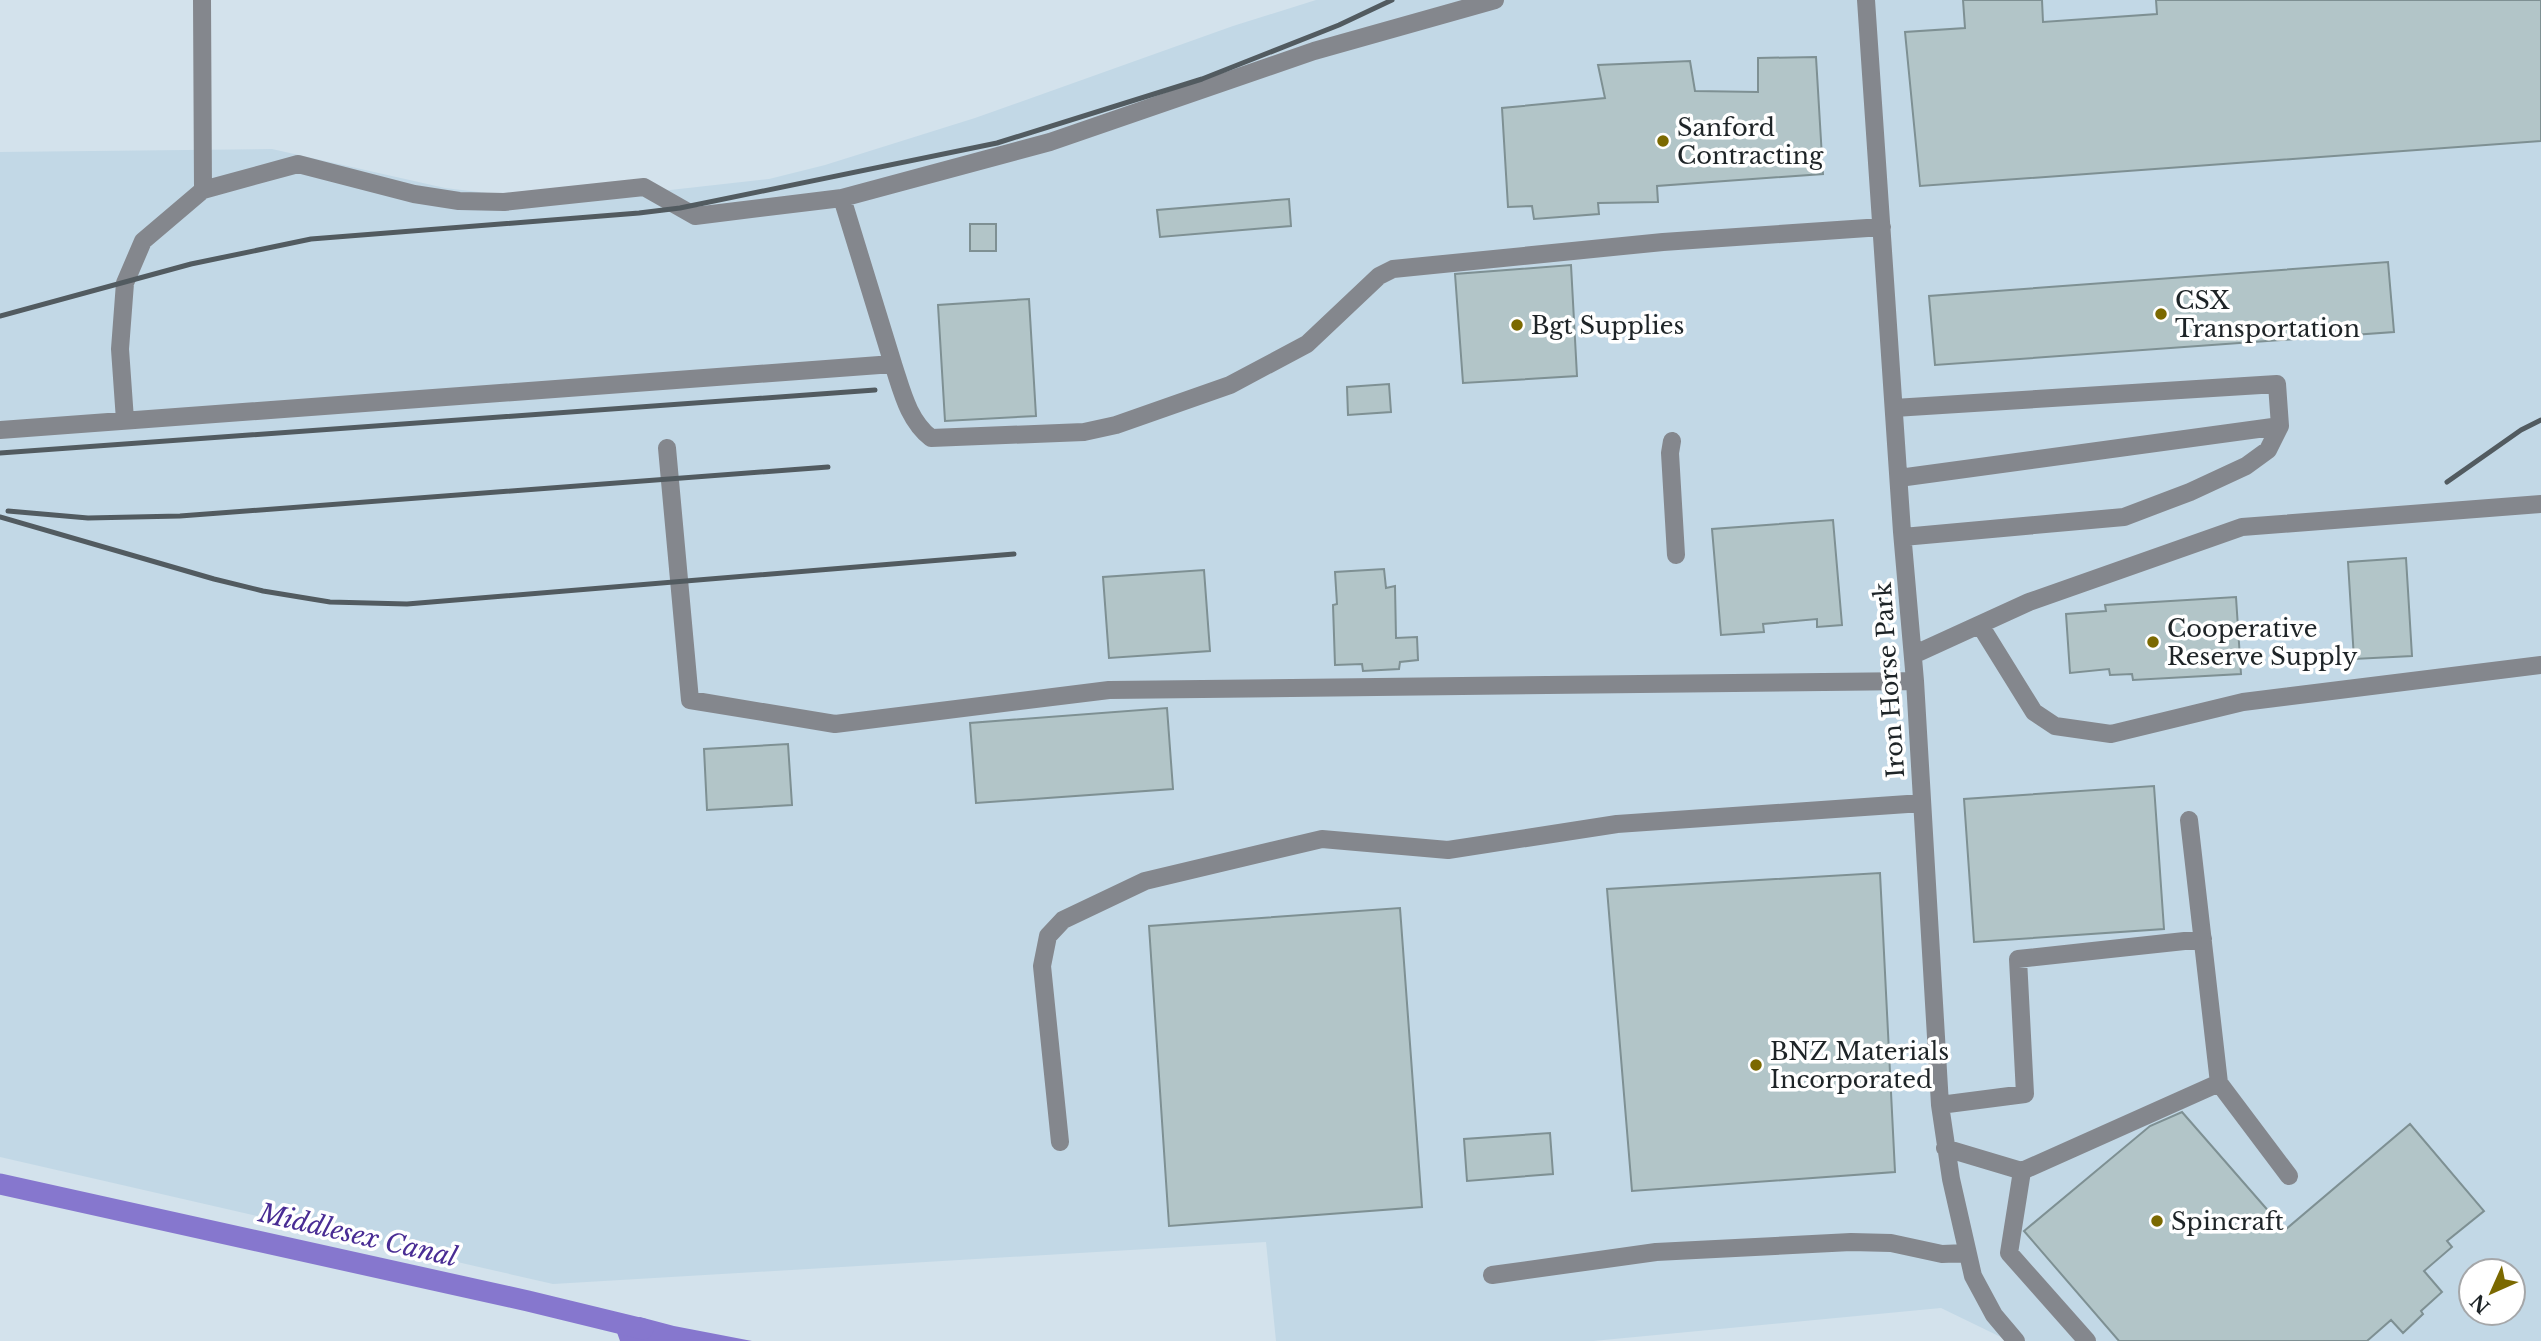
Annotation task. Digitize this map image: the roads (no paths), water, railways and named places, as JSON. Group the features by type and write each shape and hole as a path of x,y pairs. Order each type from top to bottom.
{"street":[{"path":"202,0 203,190"},
{"path":"125,420 120,349 125,283 143,241 203,190 298,164 414,194 459,201 504,202 644,187 695,216 842,198 1049,142 1314,51 1495,0"},
{"name":"Iron Horse Park","path":"1866,0 1915,681 1940,1105 1945,1148 1967,1253 1982,1294 1994,1315 2016,1341"},
{"path":"842,198 912,417 917,426 931,438 940,439 1084,432 1116,425 1230,385 1307,344 1373,281 1393,269 1663,242 1882,227"},
{"path":"0,430 893,364"},
{"path":"1894,408 2277,384 2280,426 2268,450 2246,467 2124,517 1903,537"},
{"path":"1899,478 2280,426"},
{"path":"1672,441 1670,453 1676,555"},
{"path":"667,448 690,701 835,723 1109,690 1915,681"},
{"path":"1913,655 2029,603 2242,527 2541,504"},
{"path":"1980,625 2034,712 2055,726 2111,734 2244,702 2541,665"},
{"path":"1060,1142 1042,966 1048,936 1063,920 1144,881 1322,839 1448,850 1617,824 1922,803"},
{"path":"2189,820 2219,1083 2289,1176"},
{"path":"1940,1105 2025,1094 2018,959 2203,939"},
{"path":"1945,1148 2022,1171 2219,1083"},
{"path":"2022,1171 2009,1253 2087,1341"},
{"path":"1492,1275 1656,1252 1851,1242 1891,1243 1942,1254 1967,1253"}],"waterway":[{"name":"Middlesex Canal","path":"0,1184 643,1329"}],"railway":[{"path":"0,316 191,264 311,239 680,208 997,143 1202,79 1339,25 1392,0"},
{"path":"0,453 875,390"},
{"path":"2447,482 2521,430 2541,420"},
{"path":"8,511 88,518 180,516 828,467"},
{"path":"0,517 214,579 263,591 330,602 407,604 1014,554"}],"place":[{"name":"Sanford Contracting","path":"1663,141"},
{"name":"CSX Transportation","path":"2161,314"},
{"name":"Bgt Supplies","path":"1517,325"},
{"name":"Cooperative Reserve Supply","path":"2153,642"},
{"name":"BNZ Materials Incorporated","path":"1756,1065"},
{"name":"Spincraft","path":"2157,1221"}]}
